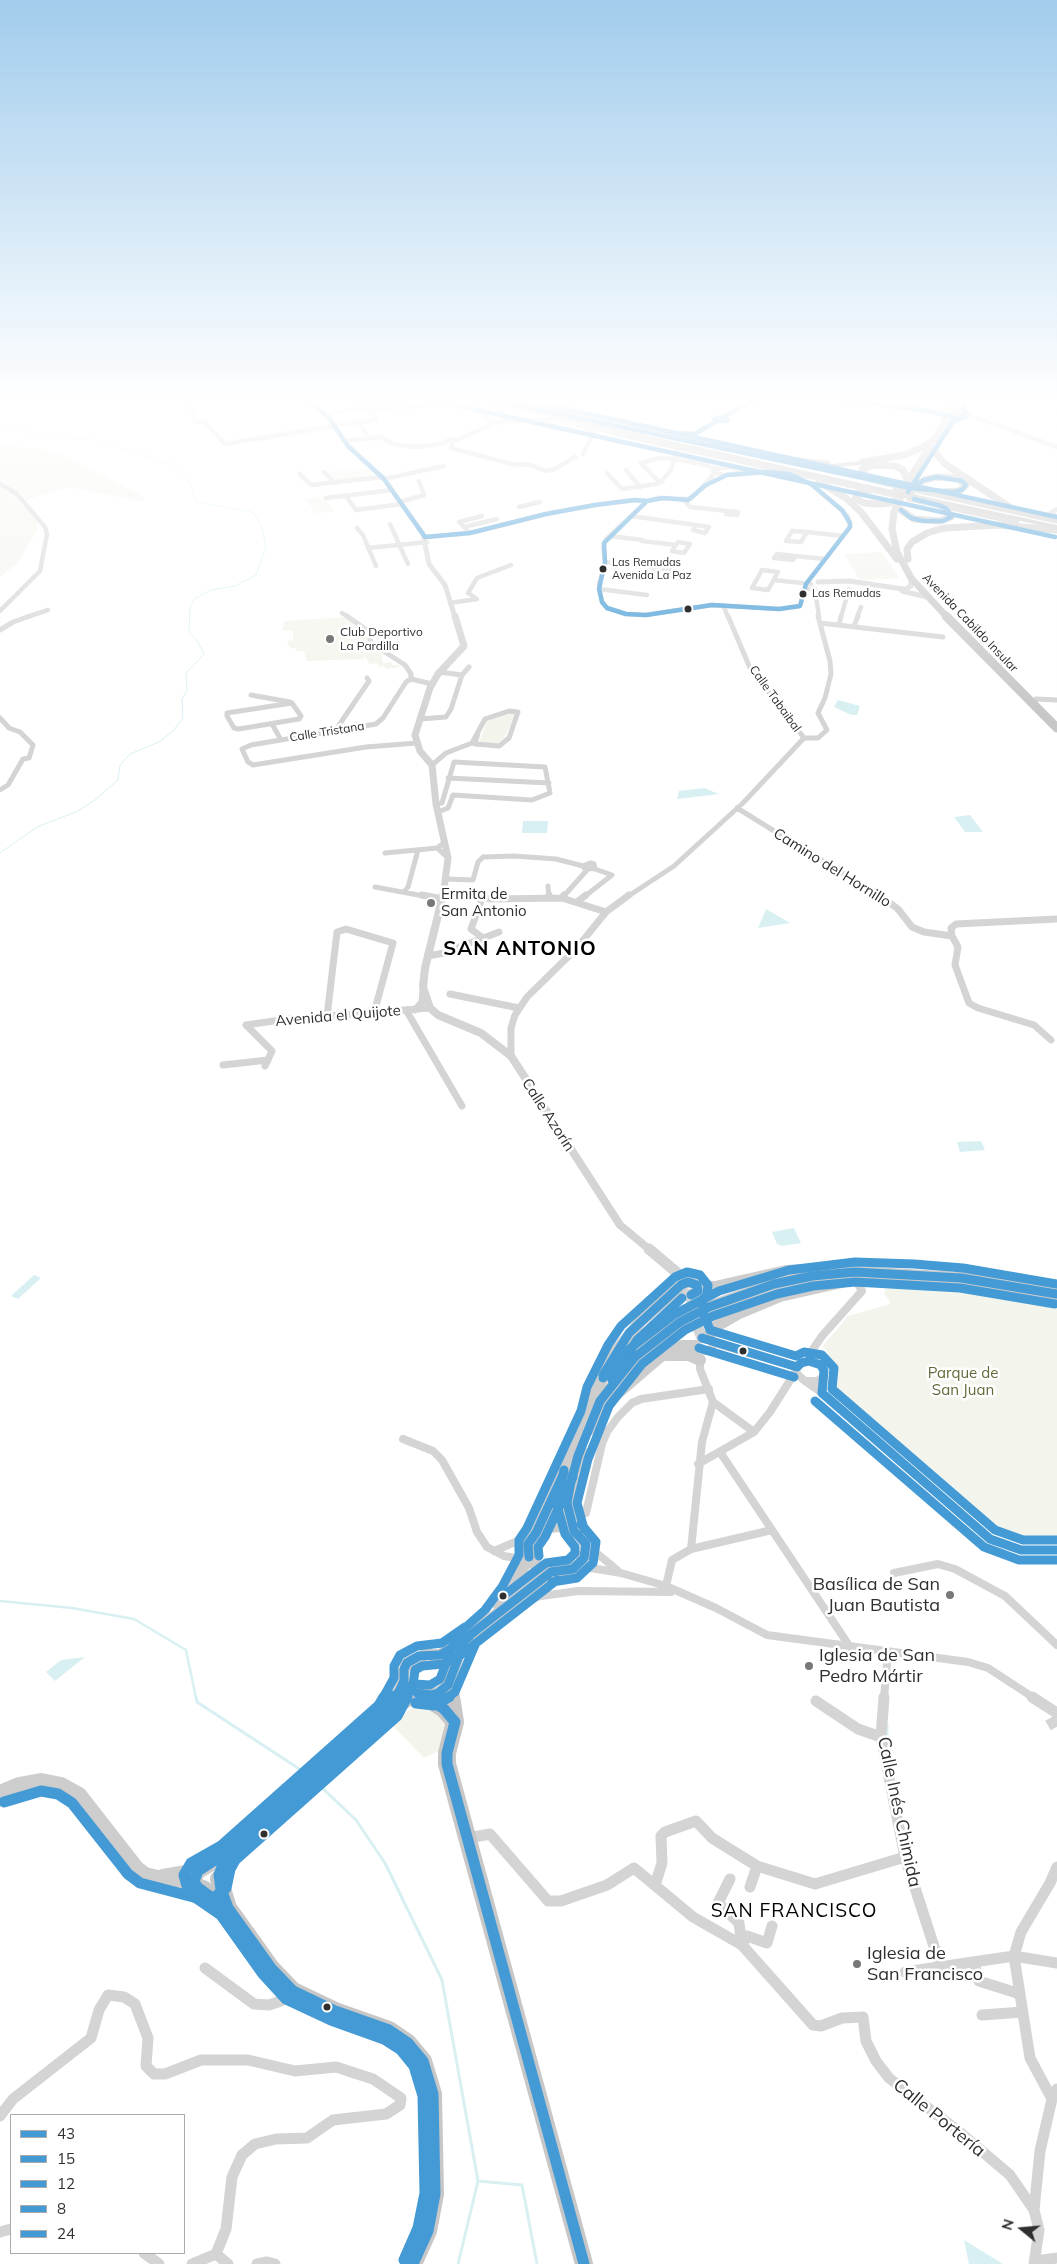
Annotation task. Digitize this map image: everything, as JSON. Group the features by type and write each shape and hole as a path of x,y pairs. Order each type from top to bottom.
{"highway":[{"path":"953,502 1057,526"}],"main road":[{"path":"850,502 874,526 890,551 905,561 906,552 912,542 927,533 944,528 990,525 1057,526"},
{"path":"863,502 879,504 891,502"},
{"name":"Avenida Cabildo Insular","path":"896,502 892,529 894,542 905,561 939,601 1057,720"},
{"name":"Avenida Cabildo Insular","path":"906,502 901,510 899,522 905,561 911,578 927,597 1057,728"},
{"path":"962,502 1026,514"},
{"path":"1001,502 1057,526"},
{"path":"932,503 1057,526"},
{"path":"901,510 911,518 924,521 943,521 951,516 947,509 932,503"},
{"path":"591,1414 596,1391 616,1350 640,1321 689,1288 715,1287 786,1271 821,1268 864,1268 961,1278 1057,1294"},
{"path":"535,1534 550,1527 567,1528 574,1531 586,1544 584,1558 573,1569 551,1572 534,1564 529,1556 528,1544 535,1534 591,1414 635,1357 680,1322 709,1307 756,1289 791,1280 855,1272 914,1274"},
{"path":"587,1433 612,1398 661,1356 682,1346 702,1349 715,1327 737,1314 780,1296 845,1280 914,1274"},
{"path":"574,1531 567,1503 576,1464 600,1401"},
{"path":"492,1617 510,1592 529,1556"},
{"path":"455,1722 444,1709 406,1686 403,1675 407,1663 419,1656 447,1652 551,1572"},
{"path":"200,1888 194,1877 201,1869 227,1854 390,1709 420,1694 438,1693 450,1679 465,1640"},
{"path":"434,1655 447,1661 454,1709 455,1722 446,1753 447,1764 584,2264"},
{"path":"390,1709 404,1681"},
{"path":"0,1793 19,1785 41,1781 61,1785 80,1796 136,1868 145,1874 200,1888 228,1908 271,1968 293,1991 335,2011 389,2030 408,2043 423,2062 433,2094 436,2120 435,2194 428,2230 413,2264"},
{"path":"200,1888 214,1886 227,1854"},
{"path":"160,1878 201,1869 215,1869 228,1908"}],"street":[{"path":"0,611 40,571 47,534 45,528 24,502"},
{"path":"350,502 356,510 405,502"},
{"path":"375,502 379,507"},
{"path":"518,507 540,502"},
{"path":"368,548 399,545 470,533 546,514 624,502"},
{"path":"646,502 604,543 605,562 599,590 602,602 607,608 615,612 636,615 723,605 779,609 795,608 802,603 825,559 850,527 848,516 832,502"},
{"path":"689,502 687,505 690,507 727,511"},
{"path":"401,503 426,540 429,564 446,585 464,646 439,672 432,684 415,735 420,752 432,765 437,808 448,858 443,896 425,968 422,1002 415,1010"},
{"path":"530,504 546,514"},
{"path":"1057,509 1049,514 1057,516"},
{"path":"470,533 459,522 482,516"},
{"path":"631,516 696,525 708,524"},
{"path":"672,521 676,516"},
{"path":"464,527 497,519"},
{"path":"658,525 662,520"},
{"path":"390,524 408,564"},
{"path":"357,528 376,566"},
{"path":"807,532 843,536"},
{"path":"638,546 646,535"},
{"path":"610,536 676,545"},
{"path":"795,556 825,559"},
{"path":"637,566 640,561"},
{"path":"605,562 658,568 671,567 672,570 667,577 653,576 658,568"},
{"path":"450,603 477,599 468,593 477,578 511,565"},
{"path":"762,570 778,572 774,580 768,590 752,588 762,570"},
{"path":"907,590 910,586 911,578"},
{"path":"774,580 811,584 849,581 907,590 927,597"},
{"path":"614,591 620,584"},
{"path":"511,1056 511,1028 519,1008 527,997 576,949 606,912 631,893 664,874 737,808 804,738 818,738 827,730 818,713 830,682 830,661 820,623 815,589 811,584"},
{"path":"599,590 646,597 652,588"},
{"path":"839,625 849,589"},
{"name":"Calle Tabaibal","path":"723,605 750,668 804,738"},
{"path":"854,626 861,606"},
{"path":"0,630 48,610"},
{"path":"342,613 368,631 371,643 405,666 411,674 411,679 432,684"},
{"path":"820,623 942,637"},
{"path":"420,719 446,717 451,709 462,675 469,667"},
{"path":"439,672 462,675"},
{"path":"335,731 369,681 367,678"},
{"name":"Calle Tristana","path":"411,679 406,682 383,718 376,724 281,740 242,749 248,762 253,765 366,747 417,743"},
{"path":"251,695 292,703 301,716 299,719 272,724 239,729 234,728 227,713 292,703"},
{"path":"1036,699 1057,700"},
{"path":"454,750 472,746 487,747 499,746 509,738 518,712 509,711 485,718 475,744 487,747"},
{"path":"0,718 9,728 20,732 33,745 30,758 23,759 8,786 0,790"},
{"path":"272,724 281,740"},
{"path":"432,765 446,753 471,744 478,734"},
{"path":"437,808 442,802 448,778 454,762 543,766 546,768 550,793 532,800 444,795"},
{"path":"448,778 549,783"},
{"path":"437,808 448,808 453,795"},
{"name":"Camino del Hornillo","path":"737,808 880,896 898,909 912,927 924,932 952,936"},
{"path":"385,852 437,848 445,842"},
{"path":"437,848 448,858"},
{"path":"404,892 408,887 418,850"},
{"path":"446,879 473,880 478,862 483,857 514,856 556,859 585,868"},
{"path":"562,898 590,863 594,864 595,869 612,875 577,902"},
{"path":"548,886 549,898"},
{"path":"375,887 443,896 562,898 606,912"},
{"path":"482,898 471,929 483,938"},
{"path":"1051,1040 1034,1025 978,1008 969,1003 955,965 958,947 952,936 952,925 1010,920 1057,919"},
{"path":"1010,920 1057,923"},
{"path":"327,1016 337,932 346,929 393,943 374,1013"},
{"path":"428,956 444,953 499,932"},
{"path":"423,987 430,1008"},
{"path":"450,994 519,1008"},
{"name":"Avenida el Quijote","path":"223,1065 246,1061 266,1063 272,1051 246,1025 327,1016 430,1008"},
{"name":"Calle Azorín","path":"430,1008 438,1015 482,1033 511,1056 620,1225 657,1258 681,1274 689,1288"},
{"path":"406,1010 462,1106"},
{"path":"809,1361 810,1352 862,1290 857,1282 845,1280"},
{"path":"689,1288 713,1402 698,1464 691,1549"},
{"path":"702,1349 796,1369"},
{"path":"698,1464 754,1432 770,1412 801,1363 809,1361 817,1363 823,1368 822,1393"},
{"path":"796,1369 798,1377 822,1393 990,1539 1021,1550 1057,1550"},
{"path":"805,1381 817,1381 823,1377"},
{"path":"586,1513 602,1444 607,1432 618,1416 632,1403 641,1399 709,1389"},
{"path":"713,1402 754,1432"},
{"path":"403,1438 433,1451 442,1460 469,1508 482,1541 487,1547 516,1558 529,1556"},
{"path":"720,1452 850,1647"},
{"path":"666,1586 672,1560 691,1549 772,1530"},
{"path":"494,1551 535,1534"},
{"path":"586,1544 621,1573"},
{"path":"894,1573 938,1564 955,1569 965,1576 1006,1596 1057,1645"},
{"path":"573,1569 591,1568 621,1573 666,1586 687,1594 767,1635 968,1662 988,1668 1052,1713"},
{"path":"504,1608 542,1596 578,1590 664,1590 687,1594"},
{"name":"Calle Inés Chimida","path":"887,1652 881,1737 905,1857 941,1968"},
{"path":"816,1701 858,1729 881,1737"},
{"path":"654,1884 662,1863 661,1836 665,1832 696,1821 712,1838 757,1866 815,1884 905,1857"},
{"path":"468,1838 490,1834 548,1900 561,1901 607,1885 634,1868 693,1917 742,1945"},
{"path":"750,1887 757,1866"},
{"path":"1057,1867 1044,1894 1021,1932 1014,1956 1030,2058 1055,2094 1040,2151 1034,2210 1039,2230 1035,2262 1057,2258"},
{"path":"730,1879 718,1903 739,1923 742,1945"},
{"path":"742,1945 747,1936 767,1943 772,1926"},
{"name":"Calle Portería","path":"742,1945 813,2025 821,2026 842,2018 863,2017 866,2041 876,2061 889,2078 957,2130 1010,2175 1034,2210"},
{"path":"906,1972 1014,1956 1034,1958 1057,1964"},
{"path":"974,1963 979,1981 1020,1994"},
{"path":"205,1968 254,2004 269,2005 281,2001 293,1991"},
{"path":"0,2116 13,2100 91,2038 99,2010 108,1995 124,1997 135,2004 148,2038 146,2066 154,2074 165,2074 201,2060 248,2060 295,2071 336,2067 373,2079 401,2098 400,2105 396,2110 386,2114 333,2120 307,2138 276,2139 255,2144 242,2155 232,2177 226,2229 216,2254 192,2264"},
{"path":"982,2015 1023,2012"},
{"path":"145,2254 159,2264"},
{"path":"216,2254 228,2264"},
{"path":"257,2264 268,2262 275,2264"}],"green space":[{"path":"0,502 20,502 37,521 37,530 16,564 0,577"},
{"path":"308,502 327,502 334,512 315,513"},
{"path":"882,552 899,578 860,580 844,554"},
{"name":"Club Deportivo La Pardilla","path":"345,617 366,632 370,643 381,652 383,663 391,662 392,665 400,667 386,669 384,666 378,667 377,663 369,664 368,661 370,660 367,660 363,654 364,659 307,661 304,651 296,651 295,648 290,648 287,641 293,640 293,631 282,630 285,621"},
{"path":"509,712 515,714 505,737 497,744 480,743 487,721"},
{"name":"Parque de San Juan","path":"915,1284 959,1287 1057,1304 1057,1538 1032,1543 993,1532 829,1390 835,1384 828,1353 823,1346 848,1316 890,1304 889,1299 884,1294 885,1289"},
{"path":"416,1704 429,1704 447,1725 443,1749 424,1758 392,1725"}],"water":[{"path":"838,700 860,706 857,715 851,715 834,707"},
{"path":"704,788 719,794 677,799 679,791"},
{"path":"970,815 983,832 965,832 954,817"},
{"path":"523,821 548,821 547,833 522,833"},
{"path":"766,909 790,923 758,928"},
{"path":"981,1141 985,1150 960,1152 957,1142"},
{"path":"794,1228 801,1243 782,1246 777,1244 772,1232"},
{"path":"34,1275 41,1278 18,1299 11,1296"},
{"path":"85,1657 55,1681 46,1672 61,1660"},
{"path":"964,2240 1003,2264 969,2264"}],"waterway":[{"path":"0,853 37,827 78,811 95,800 118,780 120,765 130,754 159,742 173,731 183,718 182,699 187,690 186,673 204,654 198,642 189,632 190,608 194,599 211,590 235,586 256,575 266,547 261,524 252,512 199,502"},
{"path":"0,1601 72,1608 134,1619 186,1650 196,1698"},
{"path":"196,1697 197,1702 307,1774"},
{"path":"887,1724 887,1741"},
{"path":"316,1782 356,1820 385,1863 442,1980 478,2181"},
{"path":"458,2264 478,2181"},
{"path":"478,2181 522,2185 537,2264"}],"tunnel":[{"path":"1050,1718 1057,1730"}],"transit line":[{"name":"15","path":"400,502 425,537"},
{"name":"15","path":"425,537 470,533 546,514 622,502"},
{"name":"15","path":"646,502 604,543 605,562 599,589 602,602 607,608 626,614 646,615 712,605 779,609 800,606 806,584 850,527 850,523 842,510 832,502"},
{"name":"8","path":"894,502 1055,537"},
{"name":"15","path":"901,510 911,518 924,521 943,521 951,517 947,509 924,502"},
{"path":"987,502 1057,517"},
{"name":"24","path":"603,1378 628,1350 675,1314 719,1291 789,1270 855,1262 914,1264 963,1268 1057,1284"},
{"name":"24","path":"404,2260 418,2228 425,2193 423,2096 414,2066 401,2050 384,2039 331,2020 286,1999 263,1974 221,1915 189,1893 184,1875 191,1863 221,1846 384,1701 414,1684 430,1685 440,1679 457,1635 485,1610 502,1587 519,1555 519,1540 527,1528 581,1411 587,1387 608,1345 621,1326 675,1277 687,1272 700,1275 708,1285 707,1295 702,1300 704,1315 710,1330 796,1356 804,1352 822,1355 834,1368 832,1389 995,1530 1023,1540 1057,1540"},
{"name":"43","path":"574,1531 567,1503 571,1482 578,1456 600,1401 635,1357 680,1322 709,1307 774,1284 812,1276 855,1272 961,1278 1057,1294"},
{"name":"43","path":"603,1375 629,1333 681,1285 688,1282 697,1285 698,1291 691,1295"},
{"name":"12","path":"584,1529 577,1503 588,1459 609,1406 642,1364 685,1330 713,1316 777,1294 813,1286 855,1282 960,1288 1055,1304"},
{"name":"12","path":"612,1380 637,1340 682,1298"},
{"name":"43","path":"702,1338 797,1367"},
{"name":"12","path":"699,1348 794,1377"},
{"name":"43","path":"797,1367 801,1363 809,1361 821,1365 824,1371 822,1393"},
{"name":"43","path":"822,1393 990,1539 1021,1550 1057,1550"},
{"name":"12","path":"815,1401 984,1547 1019,1560 1057,1560"},
{"name":"24","path":"503,1596 546,1563 568,1560 575,1553 575,1547 565,1534 557,1505 564,1470"},
{"name":"43","path":"529,1557 528,1544 536,1533 564,1473"},
{"name":"12","path":"539,1556 538,1547 545,1537 573,1477"},
{"name":"12","path":"552,1582 577,1578 593,1563 596,1542 581,1524"},
{"name":"43","path":"551,1572 573,1569 584,1558 586,1544 574,1531"},
{"name":"43","path":"413,2264 428,2231 435,2194 433,2094 423,2061 408,2043 389,2030 335,2011 293,1991 271,1968 228,1908 221,1889 219,1875 227,1854 390,1709 404,1681 404,1669 407,1663 419,1656 440,1655 456,1646 551,1572"},
{"name":"12","path":"4,1802 22,1795 41,1791 58,1794 72,1803 128,1874 140,1883 201,1899 215,1897 226,1888 230,1869 235,1860 397,1716 413,1685 415,1670 422,1666 443,1664 462,1654 557,1580"},
{"name":"24","path":"378,1707 394,1678 394,1666 400,1655 417,1646 442,1643 465,1627"},
{"name":"43","path":"417,1693 431,1695 438,1693 448,1685 465,1640 469,1637"},
{"name":"12","path":"416,1703 434,1705 455,1692 475,1645"},
{"name":"43","path":"417,1693 424,1695 444,1709 455,1722 447,1753 447,1764 584,2264"},
{"name":"43","path":"231,1912 197,1887 194,1881 198,1871 232,1849"}],"place":[{"name":"Las Remudas Avenida La Paz","path":"603,569"},
{"name":"Las Remudas","path":"803,594"},
{"name":"Club Deportivo La Pardilla","path":"330,639"},
{"name":"Ermita de San Antonio","path":"431,903"},
{"name":"Basílica de San Juan Bautista","path":"950,1595"},
{"name":"Iglesia de San Pedro Mártir","path":"809,1666"},
{"name":"Iglesia de San Francisco","path":"857,1964"}],"district":[{"name":"SAN ANTONIO","path":"520,949"},
{"name":"SAN FRANCISCO","path":"794,1911"}]}
